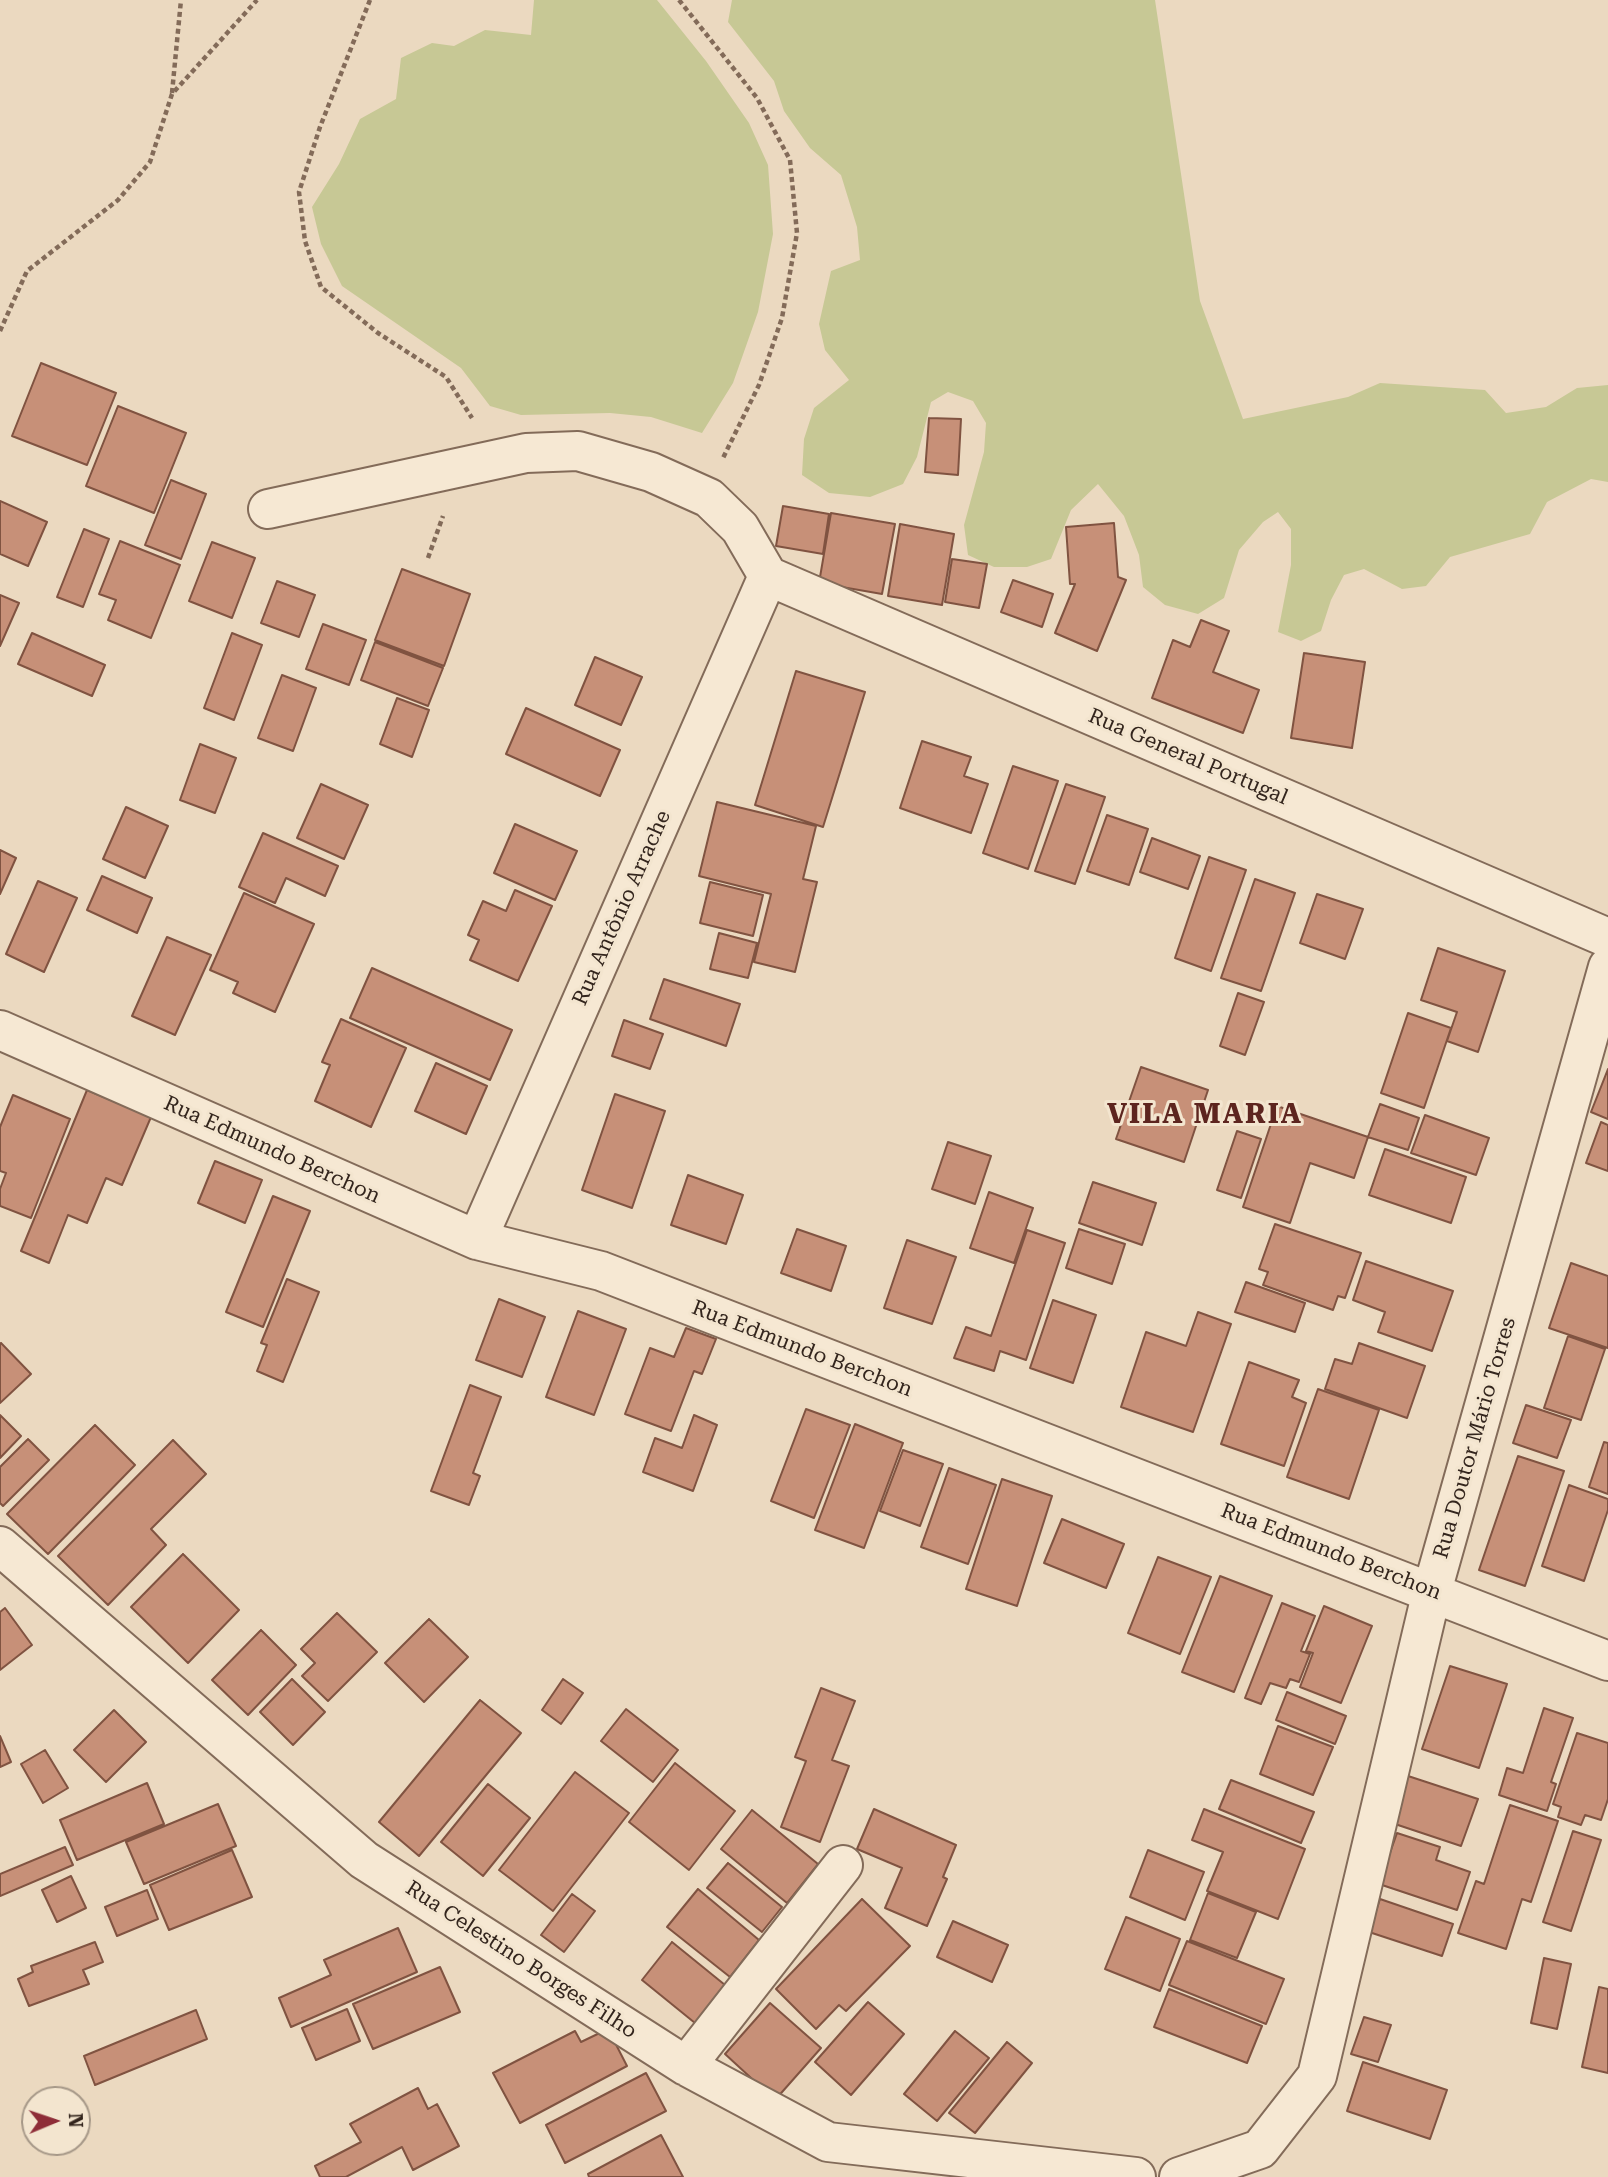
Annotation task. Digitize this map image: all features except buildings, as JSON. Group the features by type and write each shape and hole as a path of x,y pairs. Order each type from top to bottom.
{"street":[{"path":"268,509 526,453 578,451 651,471 709,498 740,528 768,576"},
{"name":"Rua General Portugal","path":"768,576 1608,938"},
{"name":"Rua Antônio Arrache","path":"477,1240 768,576"},
{"name":"Rua Doutor Mário Torres","path":"1179,2177 1260,2149 1317,2076 1432,1591 1608,967"},
{"name":"Rua Edmundo Berchon","path":"0,1030 477,1240 601,1271 1608,1661"},
{"name":"Rua Celestino Borges Filho","path":"0,1546 364,1860 686,2066 828,2142 1136,2177"},
{"path":"686,2066 843,1866"}],"path":[{"path":"0,331 27,271 118,200 150,162 172,94 181,0"},
{"path":"172,94 257,0"},
{"path":"370,0 320,127 299,192 305,241 321,287 379,333 446,377 475,422 463,468 428,558"},
{"path":"679,0 757,98 790,160 797,233 782,318 758,385 722,459"}],"green space":[{"path":"534,0 657,0 706,61 749,123 768,165 773,234 758,312 733,383 702,433 651,417 610,413 521,415 490,406 461,368 342,286 321,244 312,207 339,164 360,119 396,99 401,58 432,43 454,46 485,30 531,35"},
{"path":"732,0 1155,0 1200,301 1243,419 1348,397 1380,383 1485,390 1506,413 1546,407 1577,388 1608,385 1608,482 1591,479 1547,502 1530,534 1450,557 1426,586 1402,589 1364,569 1344,575 1331,600 1321,631 1301,641 1278,632 1291,565 1291,529 1278,512 1263,522 1239,550 1224,598 1198,614 1165,605 1143,587 1139,555 1124,516 1098,484 1071,510 1051,559 1027,567 994,567 968,555 964,525 984,452 986,423 973,401 948,392 931,402 917,457 903,484 870,497 829,493 802,475 804,439 814,408 849,380 825,350 819,324 831,271 860,260 857,227 841,175 810,148 784,111 774,81 728,22"}],"district":[{"name":"VILA MARIA","path":"1205,1115"}]}
